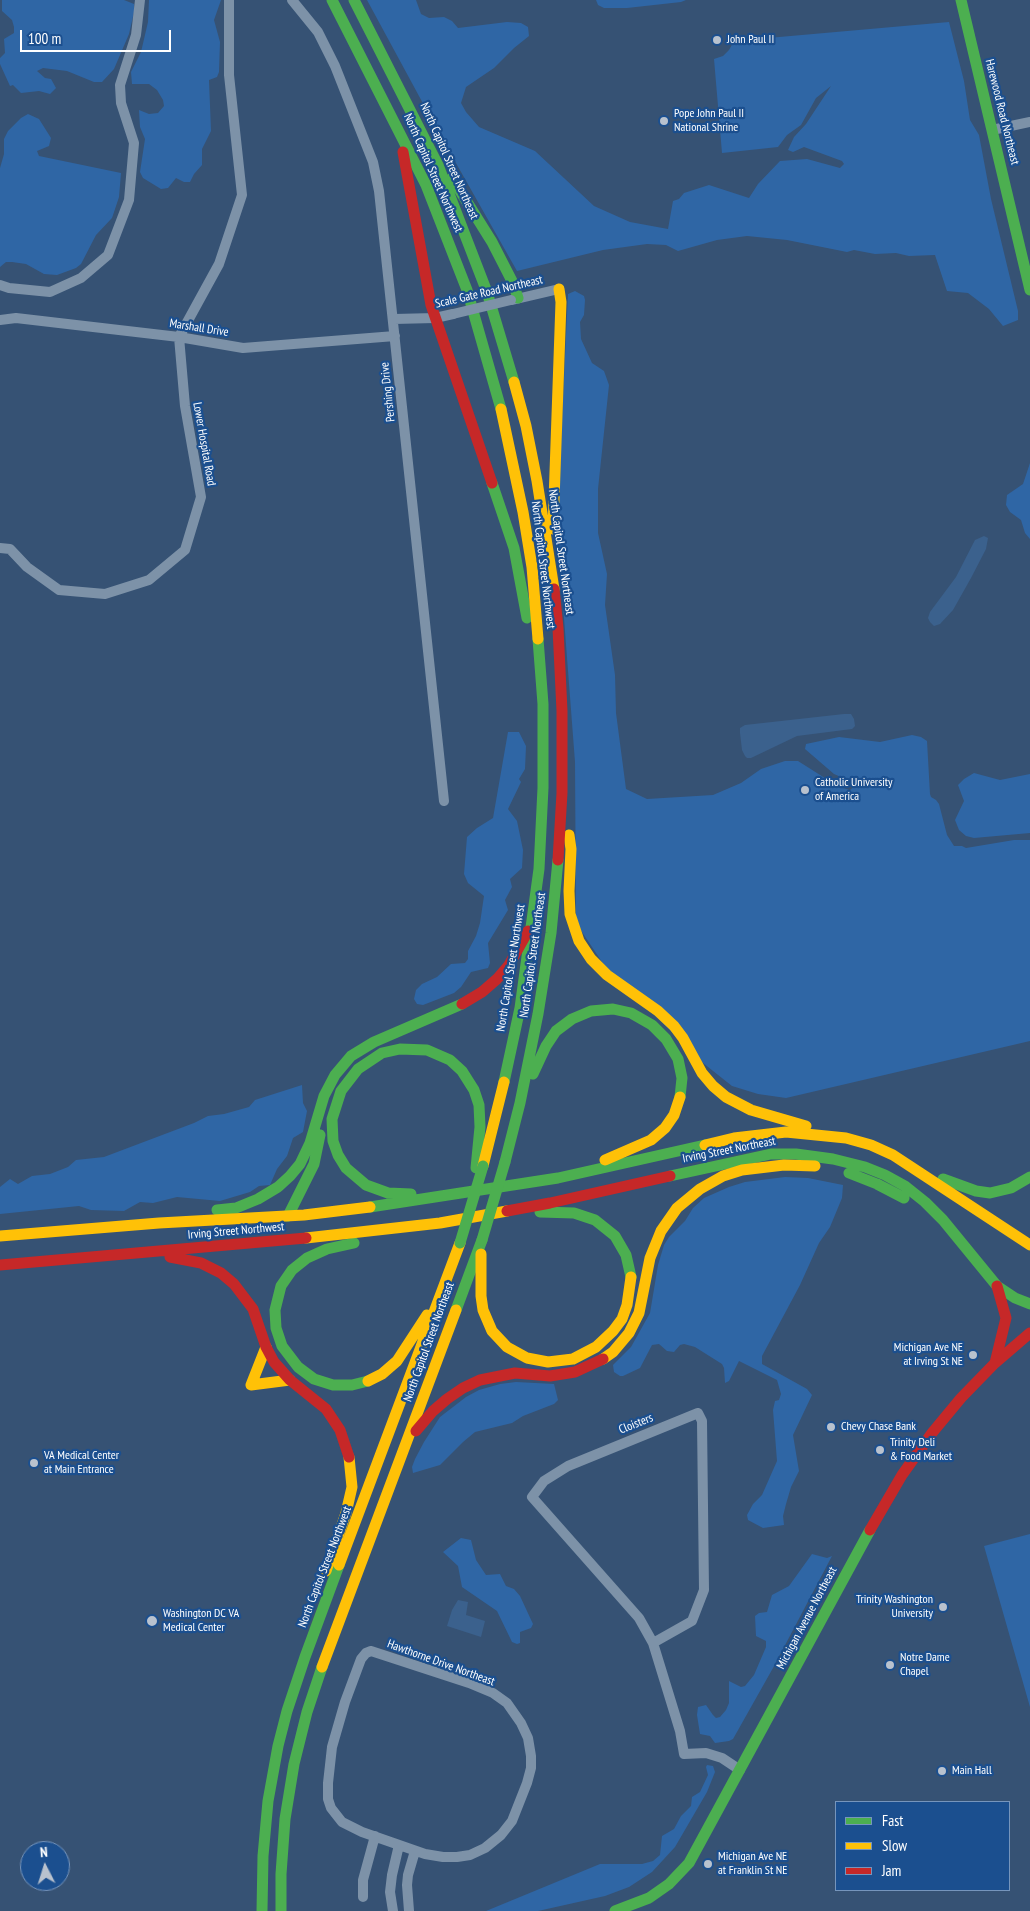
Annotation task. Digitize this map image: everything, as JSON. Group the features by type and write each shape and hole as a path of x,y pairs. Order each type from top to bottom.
{"main road":[{"name":"North Capitol Street Northwest","path":"262,1911 264,1838 271,1782 288,1711 312,1638 448,1281 475,1196 480,1167 513,1043 533,920 539,869 542,814 543,732 538,622 528,538 513,457 496,386 477,322 448,239 426,185 332,0"},
{"name":"North Capitol Street Northeast","path":"281,1911 281,1874 285,1819 302,1728 319,1676 482,1240 520,1103 551,932 558,877 562,793 561,683 552,571 530,445 497,319 456,209 426,141 354,0"},
{"name":"Harewood Road Northeast","path":"960,0 1030,290"},
{"path":"398,127 428,292 435,318 514,548 526,615 541,676"},
{"path":"426,141 487,233 510,278 515,299"},
{"path":"552,571 562,302 559,289"},
{"path":"562,793 571,849 570,914 580,941 591,959 607,975 669,1021 683,1038 702,1073 726,1097 751,1110 846,1138"},
{"path":"85,1229 119,1218 228,1209 265,1196 284,1182 300,1164 310,1142 321,1103 328,1088 340,1068 351,1056 365,1047 468,1001 490,986 509,965 533,920"},
{"path":"520,1103 552,1037 567,1022 585,1013 613,1010 625,1011 639,1016 658,1029 675,1053 681,1071 681,1095 674,1115 666,1128 639,1147 558,1178"},
{"path":"458,1194 388,1193 366,1185 350,1173 338,1155 333,1141 332,1126 334,1109 346,1083 366,1063 390,1051 418,1048 450,1060 466,1077 477,1098 480,1119 480,1167"},
{"path":"288,1216 317,1157 328,1088"},
{"name":"Irving Street Northeast","path":"458,1194 558,1178 761,1134 808,1133 846,1138 883,1150 916,1168 1030,1245"},
{"name":"Irving Street Northeast","path":"473,1218 740,1159 771,1154 796,1154 833,1158 885,1175 905,1186 952,1230 997,1286 1015,1298 1030,1304"},
{"path":"408,1440 440,1405 472,1383 506,1374 550,1376 575,1372 599,1362 613,1352 629,1333 639,1313 644,1299 650,1258 656,1240 666,1222 692,1194 723,1176 742,1170 773,1166 796,1165 830,1169 886,1188 952,1230"},
{"path":"916,1168 962,1187 984,1192 997,1192 1011,1188 1030,1177"},
{"name":"Irving Street Northwest","path":"0,1236 288,1216 356,1209 458,1194"},
{"path":"482,1240 481,1296 483,1310 492,1331 513,1352 540,1361 556,1362 573,1359 596,1347 608,1337 622,1319 630,1298 630,1269 626,1255 619,1242 603,1225 587,1216 567,1212 495,1214"},
{"path":"0,1248 245,1227 273,1216"},
{"name":"Irving Street Northwest","path":"0,1265 330,1236 473,1218"},
{"path":"440,1223 417,1234 340,1245 317,1253 302,1261 285,1280 277,1297 274,1316 277,1335 293,1362 314,1379 339,1385 365,1383 382,1374 398,1361 448,1281"},
{"path":"135,1253 196,1261 221,1273 234,1284 249,1302 256,1315 266,1346 274,1362 290,1380 313,1397 331,1416 346,1444 352,1470 352,1487 349,1504 324,1577 312,1638"},
{"path":"995,1363 1006,1318 997,1286"},
{"name":"Michigan Avenue Northeast","path":"615,1911 641,1907 664,1888 689,1863 892,1491 941,1421 995,1363 1030,1333"},
{"path":"266,1346 251,1385 290,1380"}],"street":[{"path":"0,285 10,288 50,292 81,278 108,255 129,200 134,143 121,103 120,85 136,35 140,0"},
{"path":"179,337 219,264 242,195 229,75 229,0"},
{"name":"Pershing Drive","path":"292,0 318,32 340,78 373,162 379,191 396,336 444,801"},
{"path":"992,130 1030,122"},
{"name":"Scale Gate Road Northeast","path":"394,319 435,318 559,289"},
{"name":"Marshall Drive","path":"0,320 16,318 179,337 243,348 396,336"},
{"name":"Lower Hospital Road","path":"0,548 10,549 27,567 59,590 105,594 149,580 185,550 201,497 185,406 179,337"},
{"name":"Cloisters","path":"653,1643 692,1621 704,1590 702,1421 698,1413 568,1466 544,1481 532,1496 639,1618 653,1643 680,1731 684,1754 706,1753 722,1758 740,1770"},
{"name":"Hawthorne Drive Northeast","path":"371,1651 468,1683 493,1694 506,1703 523,1727 529,1743 531,1764 525,1792 512,1821 495,1841 474,1854 457,1857 438,1857 374,1836 362,1832 339,1819 331,1808 327,1790 331,1751 342,1711 361,1659 366,1653 371,1651"},
{"path":"364,1897 363,1880 374,1836"},
{"path":"399,1845 390,1892 392,1908 408,1907 408,1875 415,1851"}],"shaded area":[{"path":"2,0 124,0 134,4 134,12 129,34 114,69 102,82 94,82 67,71 43,68 37,71 45,78 51,79 56,88 50,94 39,91 21,93 13,85 10,86 0,64 0,58 5,53 4,39 14,33 12,20 2,11"},
{"path":"149,0 221,0 214,20 220,42 219,72 217,77 209,80 211,131 202,149 202,165 190,182 184,182 176,178 168,188 161,189 143,178 140,172 145,139 140,127 139,110 149,114 158,113 164,106 163,100 157,90 149,84 132,84 131,72 141,52 148,22"},
{"path":"367,0 416,0 421,14 429,18 444,17 452,21 458,28 507,22 521,23 528,27 529,36 494,68 466,87 461,103 466,112 479,127 535,151 594,206 630,222 668,229 673,201 679,199 684,193 709,185 749,198 758,184 780,161 807,159 840,168 844,164 842,161 804,147 793,152 788,150 794,137 806,124 831,86 816,98 801,125 787,135 778,147 722,153 714,59 723,56 734,41 949,22 964,81 970,120 979,135 991,199 1018,311 1018,320 1003,326 989,309 968,293 947,291 935,255 875,254 854,250 847,252 787,240 747,236 717,240 678,251 666,245 647,244 603,250 517,271"},
{"path":"596,0 686,0 627,8 604,8 598,5"},
{"path":"28,114 39,119 51,138 49,146 37,151 39,156 121,173 119,197 112,218 96,235 81,264 76,268 57,275 44,274 26,264 12,262 6,262 0,267 0,168 4,154 4,139 8,131"},
{"path":"575,291 584,296 585,300 584,315 580,322 581,339 592,363 604,371 609,385 598,489 598,533 607,574 605,605 615,675 616,713 626,789 647,799 713,795 741,783 761,769 785,761 798,761 839,787 850,790 855,786 853,782 834,774 805,749 806,744 839,737 880,742 912,735 921,737 927,741 930,794 939,804 947,835 954,846 966,848 1014,840 1030,840 1030,1041 786,1098 758,1094 732,1086 703,1063 604,965 576,923 575,762 557,527 568,294"},
{"path":"1030,463 1030,539 1025,533 1021,520 1010,512 1006,505 1007,495 1023,484"},
{"path":"984,536 988,538 986,549 971,578 953,610 940,624 934,626 928,618 930,612 956,577 975,540"},
{"path":"851,714 854,719 855,726 852,729 797,736 751,758 747,758 742,750 740,728 745,725"},
{"path":"508,732 519,732 526,746 525,769 519,779 521,782 508,809 517,821 523,850 522,868 510,879 512,887 505,900 508,910 488,943 490,963 488,968 471,972 461,987 454,993 423,1005 417,1004 414,999 416,990 422,984 437,977 451,964 465,963 468,959 468,951 476,936 484,896 468,883 464,874 467,837 493,818"},
{"path":"974,773 1000,780 1030,774 1030,833 974,838 966,836 959,830 955,820 964,801 958,785"},
{"path":"302,1085 303,1103 307,1111 303,1132 293,1138 287,1156 277,1169 270,1185 259,1186 250,1192 220,1201 177,1197 153,1203 140,1202 124,1211 91,1210 79,1206 0,1214 0,1187 10,1179 18,1184 32,1176 50,1174 68,1167 76,1160 104,1157 208,1116 249,1107 255,1100"},
{"path":"785,1177 808,1178 843,1185 842,1198 830,1227 819,1243 800,1285 762,1356 762,1364 807,1389 812,1395 793,1435 799,1471 791,1487 786,1504 783,1516 784,1525 763,1528 748,1520 747,1515 753,1504 762,1495 777,1461 773,1410 775,1401 779,1400 781,1394 777,1380 739,1361 729,1381 725,1383 722,1364 695,1347 684,1344 680,1345 674,1352 667,1351 659,1344 652,1345 640,1368 623,1376 614,1372 613,1365 631,1347 650,1313 658,1265 664,1245 669,1237 685,1221 693,1208 704,1198 729,1187 745,1182"},
{"path":"516,1382 554,1384 558,1400 554,1404 523,1416 512,1423 475,1432 440,1465 413,1473 412,1467 415,1459 440,1417 466,1397 479,1390"},
{"path":"1030,1534 1030,1707 984,1546"},
{"path":"461,1538 471,1540 476,1560 486,1575 500,1574 506,1586 514,1589 520,1596 533,1624 531,1628 520,1632 520,1643 512,1642 497,1611 462,1587 458,1566 443,1552"},
{"path":"812,1554 827,1558 832,1556 733,1739 715,1743 710,1736 700,1734 697,1715 698,1707 706,1705 716,1718 720,1717 729,1703 729,1681 741,1687 745,1686 754,1675 766,1647 766,1641 756,1636 755,1616 759,1613 767,1612 772,1595 789,1586"},
{"path":"458,1600 468,1602 466,1615 485,1621 481,1637 447,1626 452,1610"},
{"path":"707,1765 713,1766 715,1772 707,1792 675,1847 652,1872 629,1887 605,1896 538,1911 486,1911 600,1864 642,1864 653,1861 660,1855 662,1836 674,1829 681,1816 691,1806 692,1797 700,1792 708,1775"}],"traffic: fast":[{"path":"332,0 426,185 467,290 501,409"},
{"path":"354,0 438,165 487,292 514,382"},
{"path":"961,0 1030,290"},
{"path":"452,178 492,242 513,283 518,298"},
{"path":"492,483 514,548 527,618"},
{"path":"504,1082 520,1008 539,869 543,788 543,704 538,639"},
{"path":"505,1162 520,1103 538,1014 551,933 558,860"},
{"path":"217,1210 236,1208 258,1199 278,1187 290,1176 300,1164 310,1143 324,1096 335,1075 351,1056 374,1042 462,1004"},
{"path":"533,1074 546,1046 556,1031 572,1019 591,1011 613,1009 631,1013 652,1025 666,1039 678,1059 682,1078 680,1097"},
{"path":"411,1194 388,1193 366,1185 346,1168 338,1155 333,1141 332,1119 341,1091 358,1069 382,1053 400,1049 427,1050 450,1060 462,1071 474,1090 479,1105 480,1127 476,1168"},
{"path":"288,1216 314,1164 320,1135"},
{"path":"370,1207 558,1178 705,1145"},
{"path":"670,1176 771,1154 796,1154 833,1159 865,1167 905,1186 925,1202 943,1220 997,1286 1015,1298 1030,1304"},
{"path":"482,1240 505,1162"},
{"path":"460,1243 483,1166"},
{"path":"849,1173 877,1184 904,1198"},
{"path":"943,1179 976,1191 990,1193 1011,1188 1030,1177"},
{"path":"540,1212 574,1213 595,1220 615,1236 626,1255 631,1277"},
{"path":"456,1310 482,1240"},
{"path":"354,1243 327,1249 307,1258 292,1270 281,1286 275,1310 276,1328 282,1346 298,1367 314,1379 333,1385 352,1385 368,1381"},
{"path":"615,1911 649,1898 669,1884 689,1863 870,1530"},
{"path":"262,1911 263,1856 268,1801 278,1746 287,1711 305,1657 339,1565"},
{"path":"281,1911 281,1874 285,1819 294,1764 307,1712 322,1667"}],"traffic: slow":[{"path":"553,529 561,302 559,289"},
{"path":"514,382 526,426 537,481 554,589"},
{"path":"501,409 523,512 532,567 538,639"},
{"path":"569,835 571,849 570,914 579,941 591,959 607,975 658,1011 674,1026 683,1038 702,1073 726,1097 751,1110 806,1126"},
{"path":"483,1166 504,1082"},
{"path":"605,1160 651,1140 665,1128 674,1115 680,1097"},
{"path":"705,1145 734,1138 786,1132 846,1138 871,1145 893,1155 1030,1245"},
{"path":"603,1359 613,1352 629,1333 639,1313 650,1258 661,1231 677,1208 700,1189 723,1176 742,1170 784,1165 815,1166"},
{"path":"0,1236 159,1223 304,1215 370,1207"},
{"path":"306,1238 440,1223 507,1211"},
{"path":"339,1565 460,1243"},
{"path":"481,1254 481,1296 483,1310 492,1331 507,1347 527,1358 548,1362 573,1359 596,1347 613,1331 622,1319 627,1305 631,1277"},
{"path":"322,1667 456,1310"},
{"path":"368,1381 382,1374 397,1361 427,1315"},
{"path":"251,1385 266,1347"},
{"path":"251,1385 290,1380"},
{"path":"326,1571 346,1513 352,1487 349,1457"}],"traffic: jam":[{"path":"403,152 431,305 492,483"},
{"path":"554,589 562,711 562,793 558,860"},
{"path":"462,1004 482,992 497,979 509,965 528,931"},
{"path":"507,1211 670,1176"},
{"path":"0,1265 306,1238"},
{"path":"170,1257 201,1263 221,1273 234,1284 253,1309 266,1347 274,1362 290,1380 326,1409 340,1430 349,1457"},
{"path":"995,1363 1006,1318 997,1286"},
{"path":"870,1530 902,1475 932,1433 961,1398 995,1363 1030,1333"},
{"path":"416,1431 433,1411 447,1399 463,1388 480,1380 515,1373 550,1376 575,1372 603,1359"}],"place":[{"name":"John Paul II","path":"717,40"},
{"name":"Pope John Paul II National Shrine","path":"664,121"},
{"name":"Catholic University of America","path":"805,790"},
{"name":"Michigan Ave NE at Irving St NE","path":"973,1355"},
{"name":"Chevy Chase Bank","path":"831,1427"},
{"name":"Trinity Deli & Food Market","path":"880,1450"},
{"name":"VA Medical Center at Main Entrance","path":"34,1463"},
{"name":"Trinity Washington University","path":"943,1607"},
{"name":"Washington DC VA Medical Center","path":"152,1621"},
{"name":"Notre Dame Chapel","path":"890,1665"},
{"name":"Main Hall","path":"942,1771"},
{"name":"Michigan Ave NE at Franklin St NE","path":"708,1864"}]}
